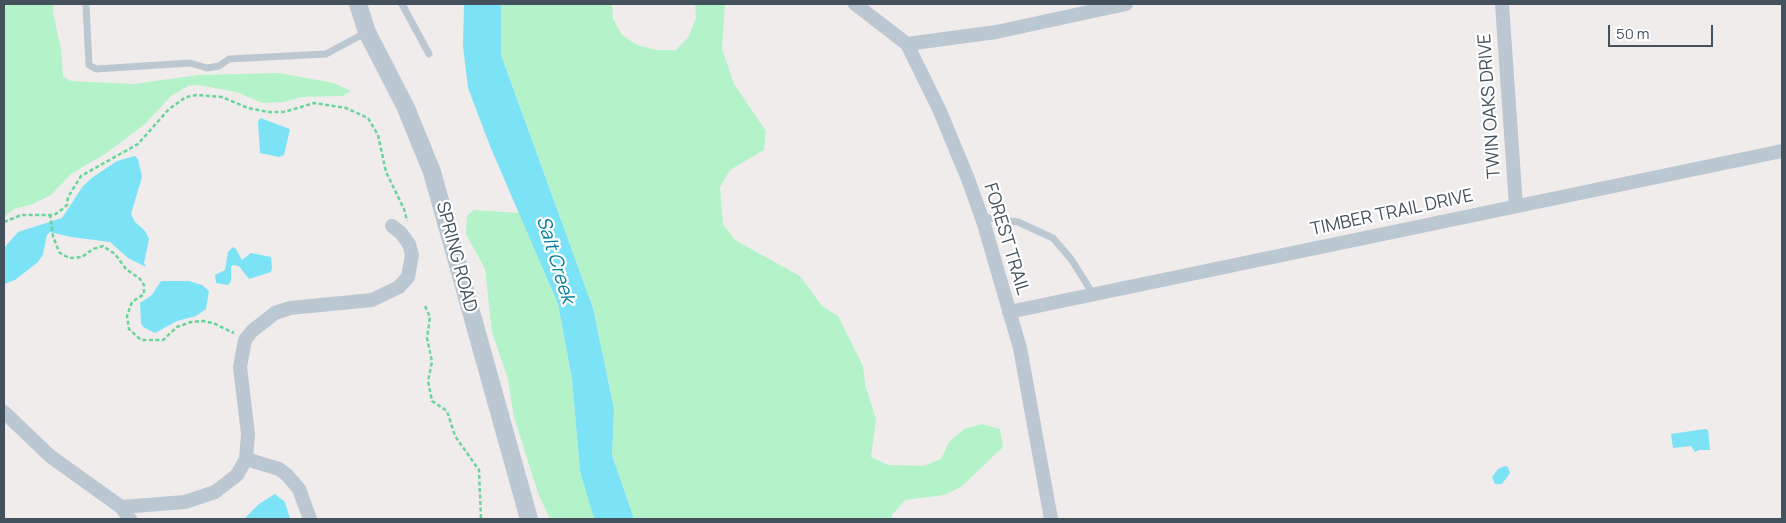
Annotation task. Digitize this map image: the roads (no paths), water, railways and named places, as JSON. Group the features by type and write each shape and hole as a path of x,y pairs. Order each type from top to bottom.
{"street":[{"name":"SPRING ROAD","path":"358,4 367,32 410,116 432,172 529,519"},
{"name":"FOREST TRAIL","path":"855,4 907,44 939,109 982,217 1020,348 1051,519"},
{"path":"907,44 996,32 1126,4"},
{"name":"TWIN OAKS DRIVE","path":"1502,4 1516,206"},
{"name":"TIMBER TRAIL DRIVE","path":"1010,312 1782,151"},
{"path":"121,506 185,502 215,492 237,475 246,459 248,434 240,367 245,340 263,321 290,308 372,300 399,287 408,277 412,261 409,244 397,229"},
{"path":"4,412 50,456 121,506 130,519"},
{"path":"246,459 279,469 287,475 299,489 310,519"}],"lane":[{"path":"86,4 89,65 96,70 190,63 207,68 219,66 229,59 326,54 367,32"},
{"path":"402,4 429,54"},
{"path":"982,217 1018,222 1052,238 1071,259 1093,294"}],"water":[{"name":"Salt Creek","path":"464,4 501,4 501,55 593,308 614,409 612,455 634,519 595,519 593,515 580,471 572,379 558,304 490,146 468,88 463,46"},
{"path":"260,118 290,129 284,155 279,157 260,153 258,122"},
{"path":"135,156 138,159 142,177 131,214 149,239 144,263 146,267 128,258 110,242 50,232 47,235 43,254 38,262 15,280 4,284 4,248 18,232 62,218 83,186 93,177 117,161"},
{"path":"233,247 242,260 251,253 271,257 271,272 249,279 239,266 233,265 231,267 231,281 228,285 216,283 215,275 225,270 228,252"},
{"path":"161,281 189,281 202,285 209,291 206,309 196,316 177,321 155,333 143,327 140,303 152,295"},
{"path":"1708,430 1710,450 1695,452 1691,446 1673,448 1671,434"},
{"path":"1505,466 1508,467 1510,473 1502,484 1495,484 1492,477 1498,469"},
{"path":"275,494 285,502 290,519 244,519 259,504"}]}
